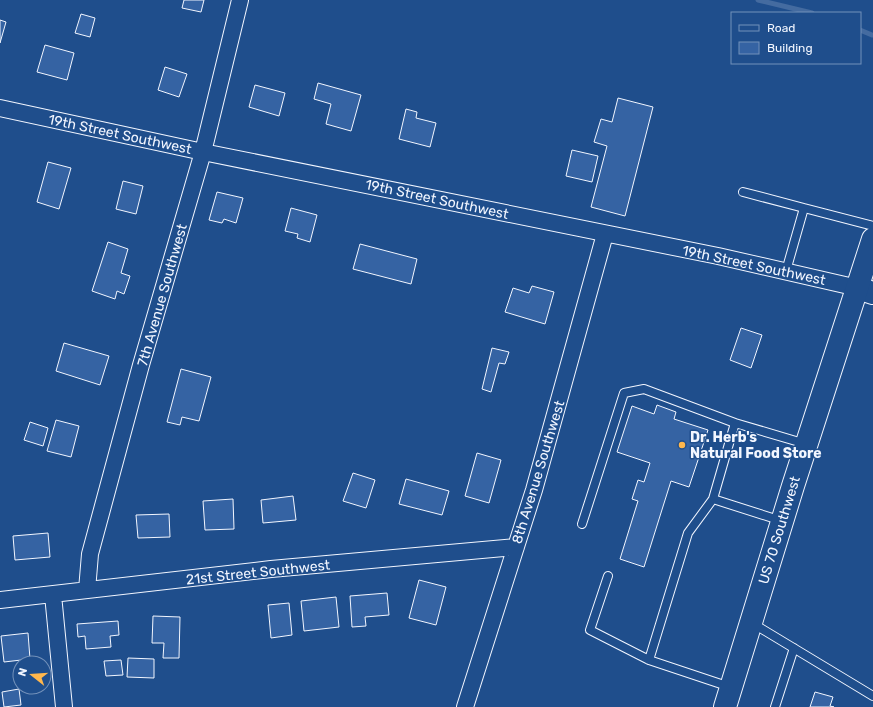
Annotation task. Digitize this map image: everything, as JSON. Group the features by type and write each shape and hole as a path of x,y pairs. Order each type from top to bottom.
{"main road":[{"name":"US 70 Southwest","path":"728,697 806,444 866,290 873,239"}],"street":[{"name":"7th Avenue Southwest","path":"87,590 92,546 141,365 203,152 240,0"},
{"name":"19th Street Southwest","path":"0,108 203,152 718,256 866,290"},
{"name":"8th Avenue Southwest","path":"465,707 516,547 578,334 605,234"},
{"name":"21st Street Southwest","path":"0,600 270,569 516,547"},
{"path":"53,595 64,707"}],"lane":[{"path":"743,192 873,226"},
{"path":"786,271 804,208"},
{"path":"582,524 624,393 644,389 735,423 806,444"},
{"path":"649,660 688,533 714,499 735,423"},
{"path":"714,499 782,521"},
{"path":"608,576 590,630 649,660 728,697"},
{"path":"751,622 873,696"},
{"path":"775,707 794,648"}],"building":[{"path":"184,0 204,0 201,12 182,8"},
{"path":"81,14 95,18 90,37 75,33"},
{"path":"0,20 6,22 0,43"},
{"path":"45,45 74,53 67,80 37,72"},
{"path":"165,67 187,74 179,97 158,90"},
{"path":"318,83 361,95 351,131 326,124 331,104 314,99"},
{"path":"255,85 285,93 279,116 249,107"},
{"path":"618,98 653,107 625,216 591,207 607,146 594,142 601,119 612,122"},
{"path":"406,109 417,112 416,118 436,123 430,147 399,139"},
{"path":"572,150 598,156 592,182 566,176"},
{"path":"48,162 71,168 59,209 37,202"},
{"path":"123,181 143,186 136,214 116,209"},
{"path":"217,192 243,198 236,223 224,219 222,223 209,220"},
{"path":"291,208 317,215 310,242 297,238 298,234 285,231"},
{"path":"108,242 128,249 121,273 130,276 124,294 117,291 115,299 92,291"},
{"path":"360,244 417,259 411,284 353,269"},
{"path":"532,286 554,292 545,324 505,312 513,288 529,293"},
{"path":"741,328 762,335 751,368 730,360"},
{"path":"64,343 109,356 100,385 56,371"},
{"path":"492,348 509,352 505,364 499,363 491,392 482,389"},
{"path":"181,369 211,377 199,421 182,417 180,425 167,422"},
{"path":"657,405 676,412 674,419 708,430 689,487 671,481 644,567 620,559 638,501 632,499 638,480 644,482 650,463 617,452 632,406 654,414"},
{"path":"56,420 79,426 71,457 47,451"},
{"path":"30,422 48,428 43,446 24,440"},
{"path":"477,453 501,460 489,503 465,496"},
{"path":"353,473 375,480 366,508 343,501"},
{"path":"406,479 449,491 442,515 399,504"},
{"path":"293,496 296,520 263,523 261,500"},
{"path":"233,499 234,529 205,530 203,501"},
{"path":"169,514 170,537 138,538 136,515"},
{"path":"48,533 50,557 15,560 13,536"},
{"path":"419,580 446,587 436,625 409,618"},
{"path":"387,593 389,615 365,617 366,626 352,627 350,596"},
{"path":"336,597 339,627 304,631 301,601"},
{"path":"289,603 292,635 271,638 268,605"},
{"path":"153,616 180,617 179,658 163,658 164,643 152,643"},
{"path":"118,621 119,635 110,636 111,647 86,649 85,636 78,637 77,624"},
{"path":"28,633 30,655 12,655 12,661 4,662 1,636"},
{"path":"128,658 154,659 154,678 127,677"},
{"path":"121,660 123,675 106,676 104,661"},
{"path":"12,690 12,695 20,695 21,705 4,707 2,692"},
{"path":"815,692 833,697 830,706 834,707 810,707"}],"waterway":[{"path":"758,0 808,12"},
{"path":"861,30 872,35"}],"place":[{"name":"Dr. Herb's Natural Food Store","path":"682,445"}]}
